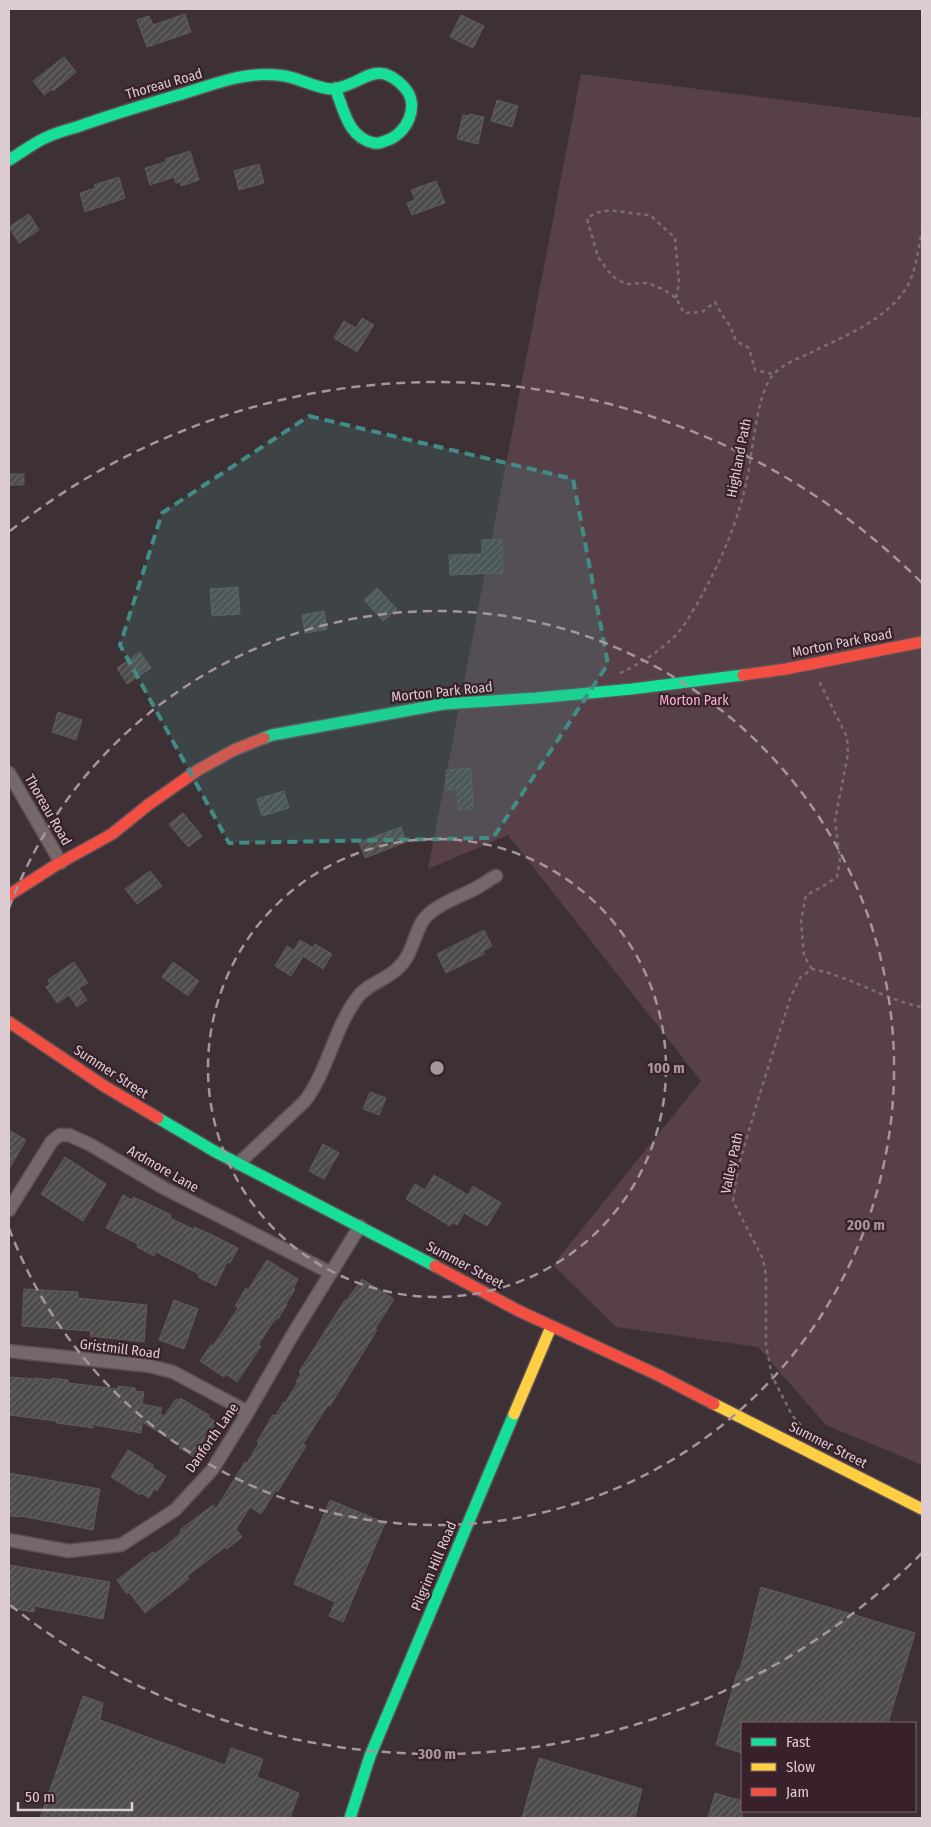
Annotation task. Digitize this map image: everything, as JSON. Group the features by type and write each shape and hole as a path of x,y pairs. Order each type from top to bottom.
{"main road":[{"name":"Thoreau Road","path":"9,160 45,138 104,117 222,82 255,75 285,76 331,89 335,88 351,84 381,72 392,76 406,90 411,100 409,122 401,133 390,140 378,144 364,140 356,134 349,124 335,88"},
{"name":"Morton Park Road","path":"9,895 112,834 148,805 198,770 234,750 272,735 443,704 632,690 777,671 922,642"},
{"name":"Summer Street","path":"9,1022 98,1083 238,1164 551,1326 658,1375 922,1509"},
{"name":"Pilgrim Hill Road","path":"350,1818 370,1756 551,1326"}],"street":[{"name":"Thoreau Road","path":"9,773 61,863"},
{"path":"238,1164 313,1090 340,1027 357,998 369,986 397,970 408,955 422,922 433,910 496,876"},
{"name":"Ardmore Lane","path":"9,1210 52,1141 60,1135 69,1135 91,1145 162,1187 331,1273"},
{"name":"Danforth Lane","path":"9,1540 69,1551 121,1545 176,1510 212,1470 360,1226"},
{"name":"Gristmill Road","path":"9,1351 150,1366 173,1372 248,1412"}],"path":[{"path":"676,298 679,283 675,238 650,215 636,215 618,210 593,213 587,218 598,257 612,276 626,284 649,283 666,291 676,298 684,313 702,312 715,302 730,326 736,341 749,348 755,370 773,374 873,321 887,310 903,293 912,276 922,231"},
{"name":"Highland Path","path":"620,673 660,649 678,633 718,567 729,541 747,481 758,414 764,390 773,374"},
{"path":"809,665 825,690 847,737 848,754 835,820 840,860 837,877 806,895 801,921 804,956 812,969 827,972 922,1007"},
{"name":"Valley Path","path":"810,1436 792,1415 772,1376 766,1345 766,1276 763,1259 741,1220 733,1201 738,1168 791,996 800,978 812,969"}],"highlighted area":[{"path":"309,416 573,479 608,664 493,838 229,843 120,645 162,513"}],"green space":[{"name":"Morton Park","path":"581,74 922,118 922,1465 826,1425 758,1347 616,1327 553,1265 701,1081 508,835 428,869"}],"building":[{"path":"185,14 191,32 147,47 137,20 149,16 153,25"},
{"path":"461,15 484,26 473,48 450,37"},
{"path":"64,57 76,72 53,91 52,89 44,95 33,81"},
{"path":"497,100 518,106 512,127 491,121"},
{"path":"470,114 484,117 478,144 457,139 463,115 469,116"},
{"path":"190,151 199,180 181,186 180,182 176,183 174,177 150,185 145,168 166,162 165,159"},
{"path":"259,164 264,183 239,190 234,171"},
{"path":"119,177 125,198 85,212 80,193 95,188 94,185"},
{"path":"436,181 445,203 412,215 407,203 415,200 411,190"},
{"path":"29,214 39,230 19,243 9,227"},
{"path":"362,318 374,325 357,352 334,338 344,321 356,328"},
{"path":"9,474 24,474 24,485 9,485"},
{"path":"502,539 503,573 450,575 449,555 482,554 482,540"},
{"path":"238,587 240,614 212,616 210,589"},
{"path":"377,588 397,609 383,621 364,600"},
{"path":"324,611 327,629 305,633 302,615"},
{"path":"140,652 151,668 127,684 117,668"},
{"path":"58,712 82,720 76,740 52,732"},
{"path":"471,768 473,809 458,810 457,789 446,790 446,770"},
{"path":"284,791 289,808 262,816 257,799"},
{"path":"183,813 202,836 188,847 169,824"},
{"path":"401,827 406,842 365,858 359,842"},
{"path":"150,871 162,886 137,904 125,889"},
{"path":"484,930 492,946 483,951 484,954 446,973 437,954"},
{"path":"300,940 313,948 315,944 332,954 323,969 294,950"},
{"path":"287,946 303,957 291,976 275,966"},
{"path":"74,962 88,983 79,988 87,1000 77,1007 69,995 57,1003 46,987 50,984 48,980"},
{"path":"173,962 199,981 188,996 162,977"},
{"path":"370,1092 386,1098 379,1115 363,1109"},
{"path":"9,1130 26,1140 9,1169"},
{"path":"323,1144 339,1153 324,1179 309,1171"},
{"path":"65,1157 106,1184 83,1221 41,1194"},
{"path":"434,1175 468,1195 473,1186 501,1203 487,1226 464,1213 457,1225 452,1222 450,1226 406,1199 415,1184 425,1190"},
{"path":"123,1195 132,1200 133,1197 149,1204 171,1215 170,1218 193,1229 194,1227 210,1234 238,1248 230,1263 227,1262 216,1286 198,1277 199,1274 156,1252 154,1256 137,1247 138,1244 106,1228"},
{"path":"267,1260 298,1279 287,1304 258,1345 261,1346 237,1382 226,1374 224,1377 200,1361 211,1345 213,1346 238,1308 235,1306 246,1288 248,1290"},
{"path":"362,1279 394,1299 330,1406 328,1405 303,1444 306,1446 278,1491 276,1490 261,1514 250,1507 236,1529 242,1537 227,1549 225,1547 187,1576 189,1579 145,1613 117,1580 153,1552 155,1554 174,1539 181,1532 180,1530 213,1505 216,1509 245,1462 247,1463 273,1415 275,1416 285,1403 298,1382 296,1381 301,1374 299,1372 345,1300"},
{"path":"24,1289 78,1292 78,1298 147,1305 144,1342 90,1336 91,1331 22,1326"},
{"path":"174,1300 198,1309 184,1349 159,1340"},
{"path":"9,1377 52,1380 52,1378 68,1380 68,1383 118,1389 118,1386 135,1388 135,1391 144,1392 142,1404 162,1408 160,1414 164,1416 176,1399 179,1401 180,1398 209,1415 208,1417 216,1422 209,1434 212,1436 197,1459 179,1448 181,1446 142,1422 141,1433 88,1424 94,1428 9,1415"},
{"path":"128,1450 153,1465 152,1467 166,1476 157,1491 154,1489 149,1498 141,1493 140,1495 111,1477"},
{"path":"9,1473 100,1489 93,1530 26,1517 9,1516"},
{"path":"330,1500 385,1523 343,1622 329,1616 335,1602 294,1584"},
{"path":"9,1565 110,1582 103,1619 35,1606 34,1612 9,1608"},
{"path":"761,1587 915,1633 888,1722 741,1722 741,1753 716,1745 738,1670 740,1670"},
{"path":"83,1696 103,1703 100,1720 225,1765 231,1748 263,1759 257,1777 299,1793 290,1818 40,1818"},
{"path":"539,1758 642,1789 635,1818 522,1818"},
{"path":"715,1793 741,1801 742,1818 708,1818"}],"traffic: fast":[{"path":"9,160 36,143 57,133 216,83 255,75 285,76 322,88 333,89 344,87 369,75 385,74 394,78 409,94 411,102 409,118 400,133 393,138 378,143 365,140 358,135 348,122 344,114 338,96 335,88"},
{"path":"264,738 443,704 632,689 743,675"},
{"path":"158,1118 214,1151 435,1266"},
{"path":"350,1818 370,1756 514,1414"}],"traffic: slow":[{"path":"514,1414 551,1327"},
{"path":"714,1404 922,1509"}],"traffic: jam":[{"path":"743,675 786,669 922,642"},
{"path":"9,895 56,865 112,834 148,805 198,770 234,750 264,738"},
{"path":"9,1022 104,1086 158,1118"},
{"path":"435,1266 519,1311 658,1375 714,1404"}]}
